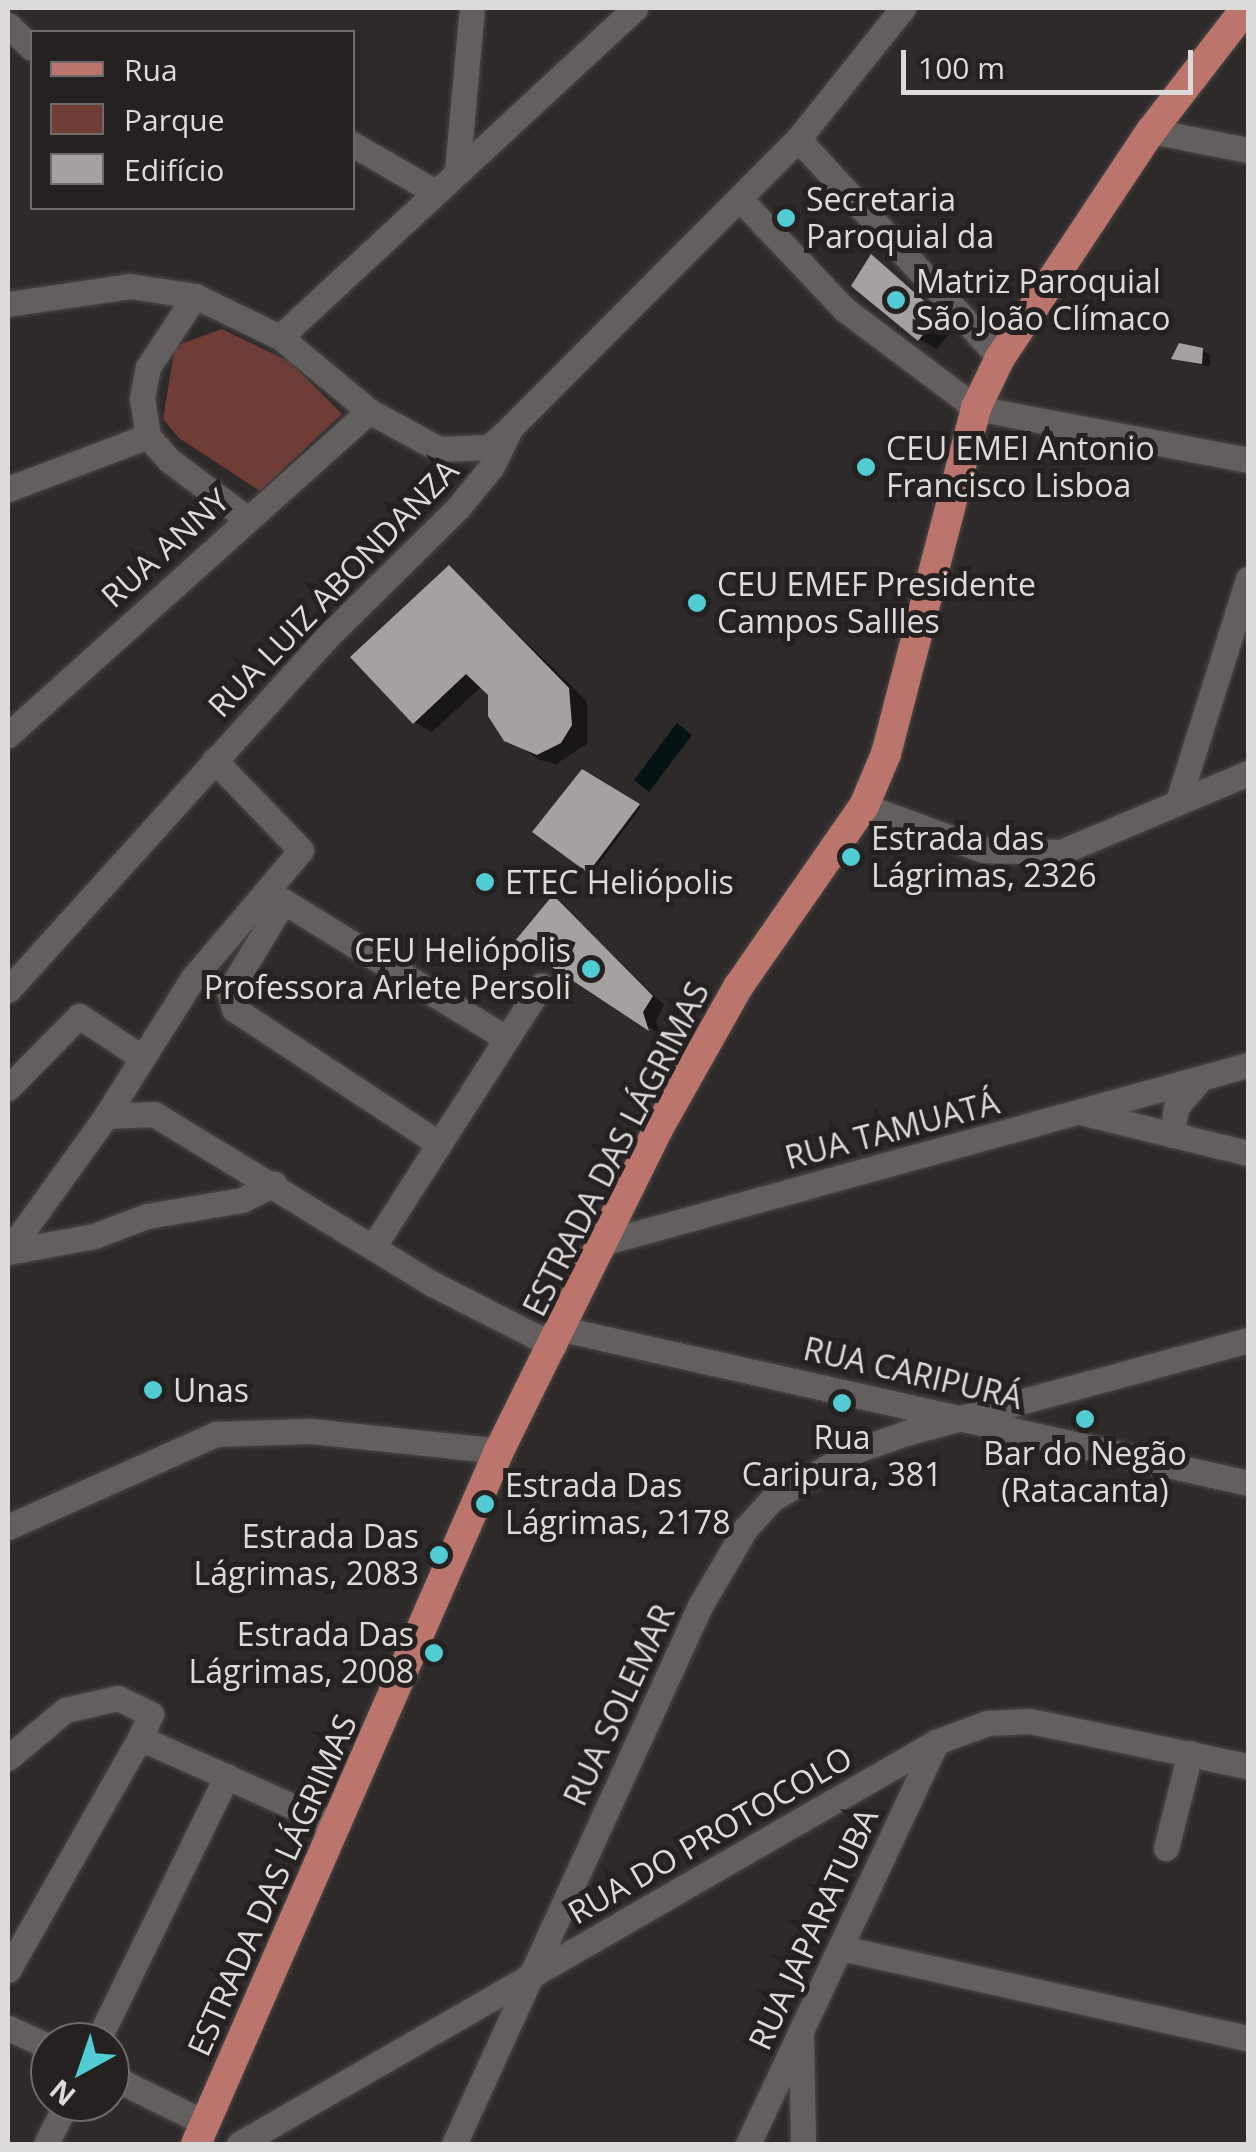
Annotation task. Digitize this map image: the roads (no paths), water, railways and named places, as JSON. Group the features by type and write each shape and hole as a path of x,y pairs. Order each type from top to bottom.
{"main road":[{"name":"ESTRADA DAS LÁGRIMAS","path":"201,2134 500,1451 602,1243 738,988 864,806 886,754 976,408 1000,358 1151,131 1246,8"}],"street":[{"path":"457,172 472,8"},
{"path":"280,336 636,8"},
{"name":"RUA LUIZ ABONDANZA","path":"8,990 214,760 467,498 511,427 798,139 902,8"},
{"path":"8,25 30,46"},
{"path":"1151,131 1248,150"},
{"path":"798,139 1000,358"},
{"path":"355,146 435,192"},
{"path":"740,200 844,309 976,408 1248,460"},
{"path":"8,304 130,286 195,296 280,336 369,410 440,449 488,447 511,427"},
{"path":"195,296 148,367 142,398 148,436 169,460 246,518"},
{"name":"RUA ANNY","path":"8,735 369,410"},
{"path":"8,489 148,436"},
{"path":"1179,798 1248,579"},
{"path":"214,760 300,844 229,992 234,1009 438,1142"},
{"path":"864,806 928,833 1023,855 1061,852 1179,798 1248,773"},
{"path":"275,896 504,1038"},
{"path":"8,1252 106,1116 140,1056 193,978 275,896"},
{"path":"374,1247 504,1038 542,985"},
{"path":"8,1088 79,1016 140,1056"},
{"name":"RUA TAMUATÁ","path":"602,1243 1248,1065"},
{"path":"1172,1135 1176,1106 1200,1078"},
{"path":"1079,1112 1248,1153"},
{"name":"RUA CARIPURÁ","path":"106,1116 154,1114 374,1247 558,1338 970,1418 1248,1483"},
{"path":"8,1252 94,1236 147,1216 242,1200 274,1184"},
{"name":"RUA SOLEMAR","path":"454,2144 700,1606 745,1530 788,1488 856,1450 1248,1340"},
{"path":"8,1526 235,1431 310,1431 500,1451"},
{"path":"8,1758 51,1719 97,1700 118,1698 151,1714 8,1970"},
{"name":"RUA DO PROTOCOLO","path":"239,2144 936,1742 987,1723 1030,1721 1248,1766"},
{"path":"140,1738 336,1826"},
{"name":"RUA JAPARATUBA","path":"748,2144 936,1742"},
{"path":"1166,1848 1190,1753"},
{"path":"107,2022 227,1776"},
{"path":"841,1948 1248,2038"},
{"path":"800,2032 803,2144"},
{"path":"130,2089 201,2134"}],"place":[{"name":"Secretaria Paroquial da","path":"786,218"},
{"name":"Matriz Paroquial São João Clímaco","path":"896,300"},
{"name":"CEU EMEI Antonio Francisco Lisboa","path":"866,467"},
{"name":"CEU EMEF Presidente Campos Sallles","path":"697,603"},
{"name":"Estrada das Lágrimas, 2326","path":"851,857"},
{"name":"ETEC Heliópolis","path":"485,882"},
{"name":"CEU Heliópolis Professora Arlete Persoli","path":"591,969"},
{"name":"Unas","path":"153,1390"},
{"name":"Rua Caripura, 381","path":"842,1403"},
{"name":"Bar do Negão (Ratacanta)","path":"1085,1419"},
{"name":"Estrada Das Lágrimas, 2178","path":"485,1504"},
{"name":"Estrada Das Lágrimas, 2083","path":"439,1555"},
{"name":"Estrada Das Lágrimas, 2008","path":"434,1653"}]}
